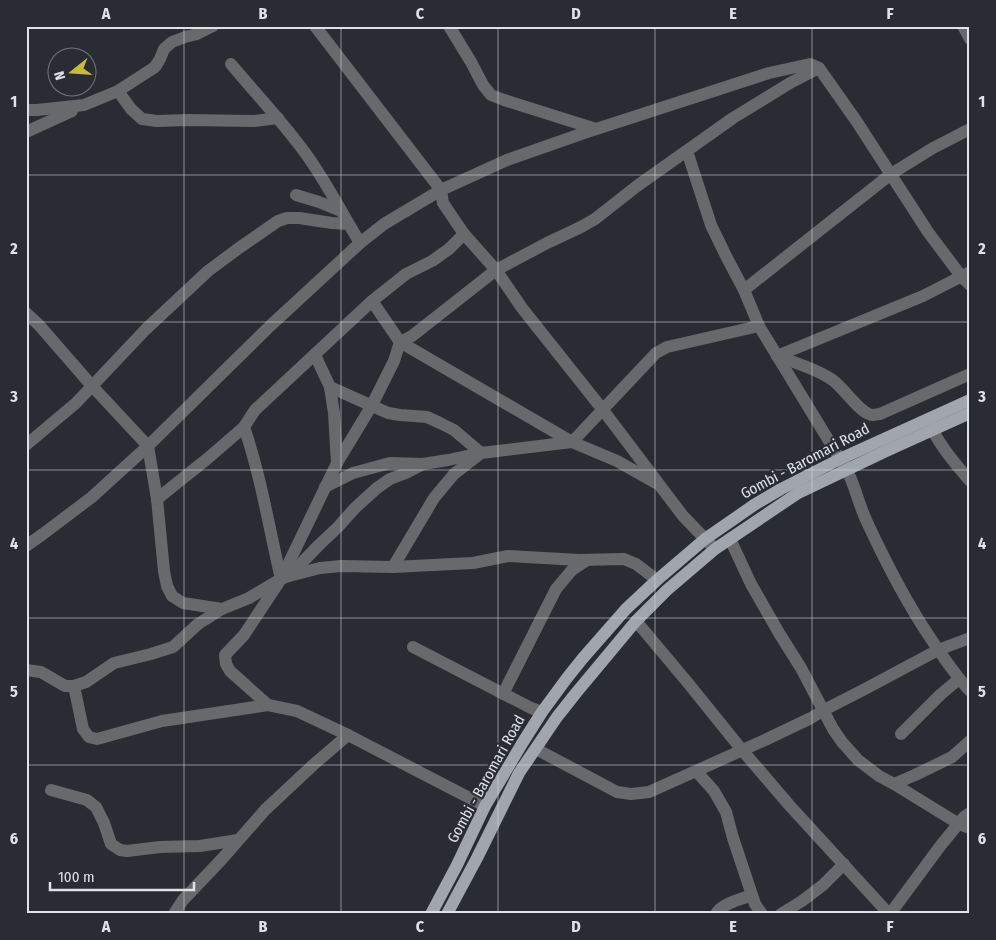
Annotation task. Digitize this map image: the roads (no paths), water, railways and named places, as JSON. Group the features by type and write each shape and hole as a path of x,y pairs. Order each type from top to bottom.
{"main road":[{"name":"Gombi - Baromari Road","path":"431,914 485,806 542,712 583,658 626,610 657,580 705,539 781,489 844,464 930,425 970,400"},
{"name":"Gombi - Baromari Road","path":"930,425 970,414"},
{"name":"Gombi - Baromari Road","path":"447,914 519,773 557,717 636,620 714,549 844,464"}],"street":[{"path":"26,132 118,91 155,68 164,49 172,42 185,36 197,34 213,26"},
{"path":"315,26 441,190 443,202 464,234 496,270 522,308 603,410 683,516 714,549"},
{"path":"449,26 483,85 491,94 504,100 596,129"},
{"path":"963,26 970,39"},
{"path":"231,64 278,118 304,152 327,186 360,243"},
{"path":"26,546 92,497 148,446 270,326 360,243 384,224 441,190 507,160 769,73 810,64 819,68 857,122 928,232 965,274 970,286"},
{"path":"268,705 230,672 226,664 225,655 244,636 285,577 325,487 337,463 372,405 394,361 400,342 412,336 496,270 595,219 637,186 733,118 790,83 819,68"},
{"path":"118,91 131,110 142,119 157,121 254,122 278,118"},
{"path":"26,110 84,105"},
{"path":"744,290 891,174 970,128"},
{"path":"687,151 711,224 744,290 759,326 844,464 866,520 890,571 913,611 938,650 970,691"},
{"path":"296,195 341,211"},
{"path":"26,445 76,403 146,329 208,271 239,248 286,218 348,224"},
{"path":"157,499 244,427 255,410 372,301 406,274 432,261 449,249 464,234"},
{"path":"777,356 923,296 965,274"},
{"path":"372,301 400,342 572,442 616,461 659,485"},
{"path":"26,313 148,446 157,499 164,571 167,586 172,596 183,603 222,609"},
{"path":"325,487 354,473 390,463 423,464 481,452 572,442 656,353 667,347 759,326"},
{"path":"315,355 330,386 334,412 337,463"},
{"path":"777,356 810,368 832,379 858,406 870,415 880,414 970,374"},
{"path":"330,386 388,413 427,417 454,430 481,452"},
{"path":"930,425 947,455 970,481"},
{"path":"244,427 285,577"},
{"path":"393,566 434,498 454,474 481,452"},
{"path":"26,670 41,672 65,686 74,686 86,682 114,663 173,647 198,624 222,609 249,598 285,577 377,488 390,479 423,464"},
{"path":"730,539 751,584 842,742 858,760 879,776 964,826"},
{"path":"285,577 320,568 340,566 473,563 508,556 588,560 624,559 636,564 657,580"},
{"path":"503,694 556,589 572,570 588,560"},
{"path":"636,620 790,806 890,914 941,845 964,826 970,812"},
{"path":"536,749 616,792 631,794 649,792 697,772 811,718 938,650 970,638"},
{"path":"412,647 542,712"},
{"path":"901,734 959,679"},
{"path":"74,686 83,729 89,737 97,739 162,721 268,705 297,711 348,735 485,806"},
{"path":"174,914 184,900 265,810 348,735"},
{"path":"894,784 952,757 970,741"},
{"path":"697,772 714,791 726,812 755,904 762,914"},
{"path":"51,790 87,800 92,804 101,817 111,844 120,850 200,846 238,840"},
{"path":"780,914 802,901 823,885 844,864"},
{"path":"716,914 718,909 723,906 752,895"}]}
